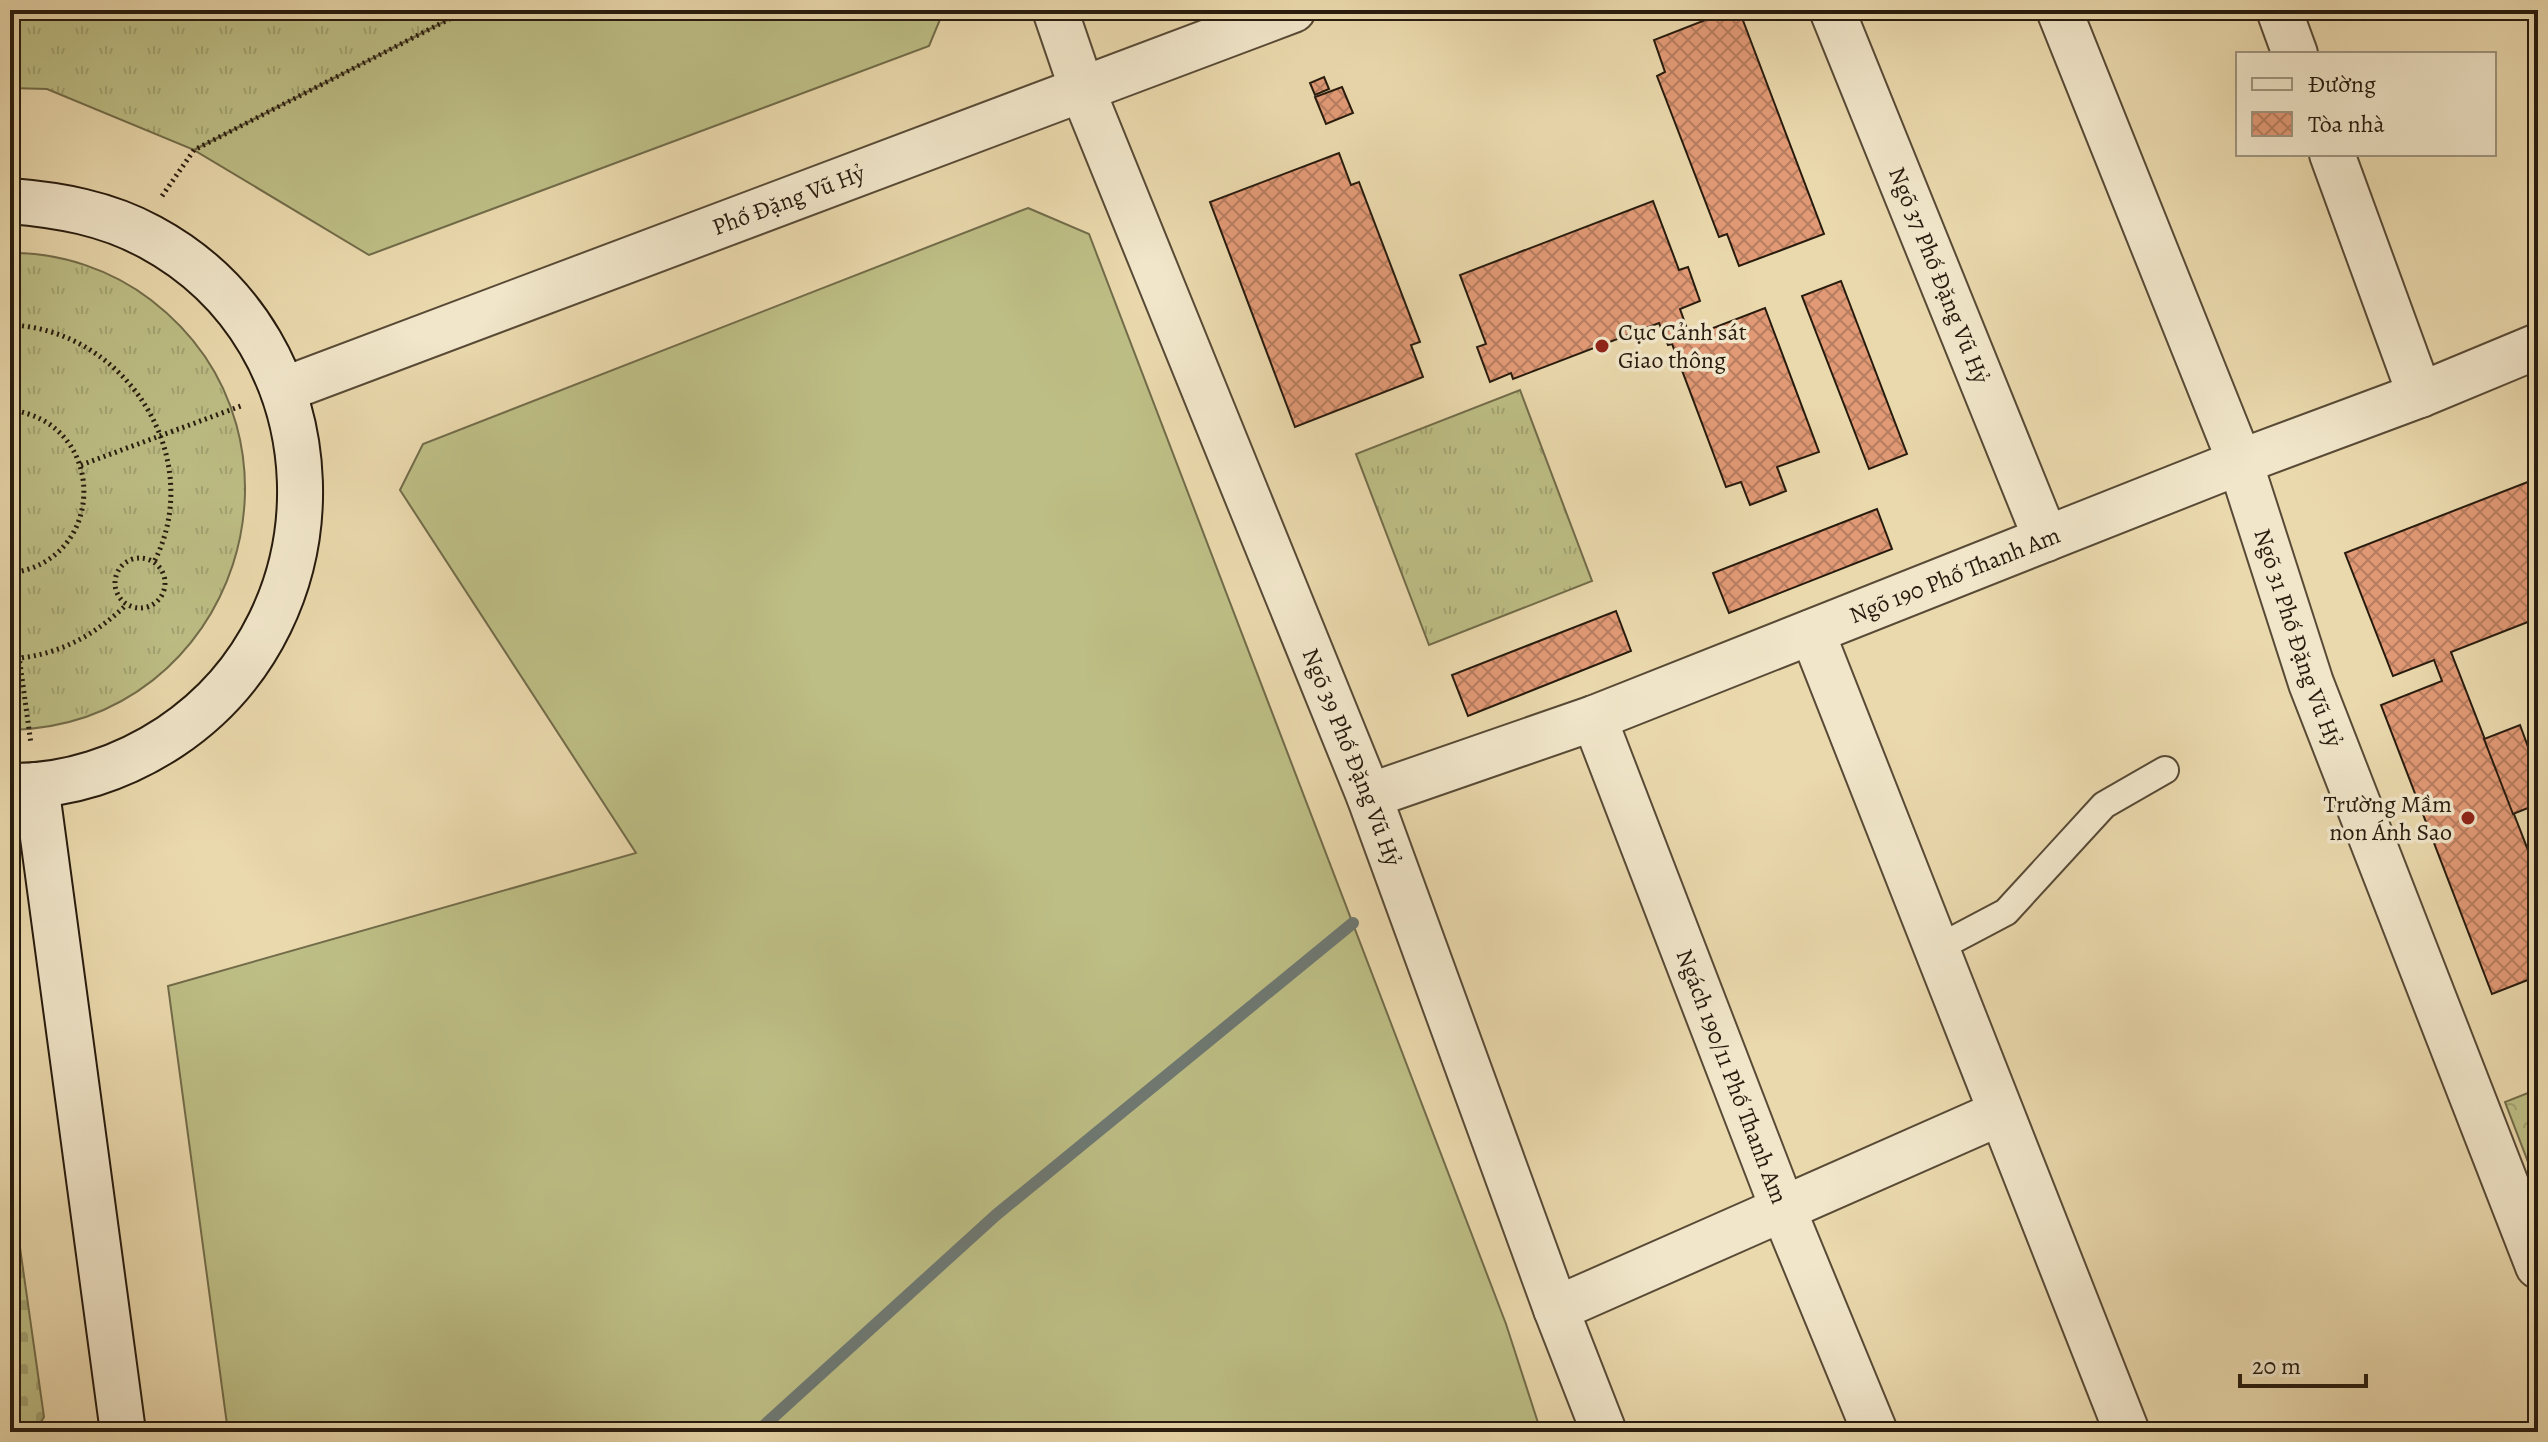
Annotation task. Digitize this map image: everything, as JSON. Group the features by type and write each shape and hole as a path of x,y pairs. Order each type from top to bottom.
{"street":[{"name":"Ngõ 39 Phố Đặng Vũ Hỷ","path":"1055,10 1082,89 1369,796 1604,1432"},
{"name":"Phố Đặng Vũ Hỷ","path":"283,390 1293,10"},
{"name":"Ngõ 37 Phố Đặng Vũ Hỷ","path":"1832,10 2046,539"},
{"name":"Ngõ 31 Phố Đặng Vũ Hỷ","path":"2059,10 2240,462 2311,683 2538,1266"},
{"path":"2279,10 2294,52"},
{"path":"2333,156 2420,395"},
{"path":"10,201 57,205 105,217 138,231 188,261 221,290 249,325 283,390 298,448 302,492 299,537 289,580 272,621 250,660 222,695 189,725 151,750 111,768 68,780 23,785 123,1432"},
{"name":"Ngõ 190 Phố Thanh Am","path":"1369,796 1594,718 2538,346"},
{"path":"1812,632 2127,1432"},
{"name":"Ngách 190/11 Phố Thanh Am","path":"1594,718 1783,1209 1875,1432"},
{"path":"1556,1309 2000,1113"}],"lane":[{"path":"1936,949 2006,912 2104,805 2165,770"}],"path":[{"path":"138,231 194,150 467,10"},
{"path":"10,325 54,332 79,342 123,375 141,396 161,436 169,473 170,501 166,528 154,562"},
{"path":"81,466 283,390"},
{"path":"10,410 32,414 55,428 72,448 81,466 84,499 71,537 53,557 10,573"},
{"path":"131,559 154,562 163,574 164,590 160,597 155,603 141,609 126,605 114,585 119,569 131,559"},
{"path":"10,590 19,658 23,785"},
{"path":"10,659 62,649 110,621 126,605"}],"green space":[{"path":"10,10 467,10 194,150 47,89 10,88"},
{"path":"467,10 944,10 929,46 369,255 194,150"},
{"path":"1028,208 1089,234 1506,1324 1541,1432 228,1432 168,986 636,853 400,490 423,444"},
{"path":"10,253 48,256 85,265 120,280 151,300 206,358 236,425 245,495 233,565 202,628 153,680 89,716 10,730"},
{"path":"1520,390 1592,581 1429,645 1356,454"},
{"path":"2538,1089 2538,1188 2505,1102"},
{"path":"10,1177 44,1417 35,1432 10,1432"}],"building":[{"path":"1731,10 1739,10 1824,234 1739,266 1727,234 1719,237 1657,76 1665,72 1654,40"},
{"path":"1324,77 1329,89 1315,95 1310,83"},
{"path":"1342,87 1353,113 1326,124 1315,97"},
{"path":"1339,153 1351,185 1359,182 1420,342 1411,345 1423,377 1295,427 1210,202"},
{"path":"1653,201 1679,270 1688,267 1700,301 1680,309 1690,337 1765,308 1819,452 1777,467 1786,491 1750,505 1741,482 1726,487 1672,344 1668,345 1659,323 1513,379 1511,373 1490,382 1477,347 1486,344 1460,275"},
{"path":"1841,281 1907,454 1869,469 1802,296"},
{"path":"2538,478 2538,618 2451,652 2538,876 2538,976 2492,994 2381,705 2442,681 2434,660 2393,676 2345,553"},
{"path":"1877,509 1892,549 1729,613 1713,573"},
{"path":"1616,611 1631,651 1468,716 1452,675"},
{"path":"2520,725 2538,774 2538,804 2513,814 2484,739"}],"waterway":[{"path":"757,1432 996,1215 1353,923"}],"place":[{"name":"Cục Cảnh sát Giao thông","path":"1602,346"},
{"name":"Trường Mầm non Ánh Sao","path":"2468,818"}]}
